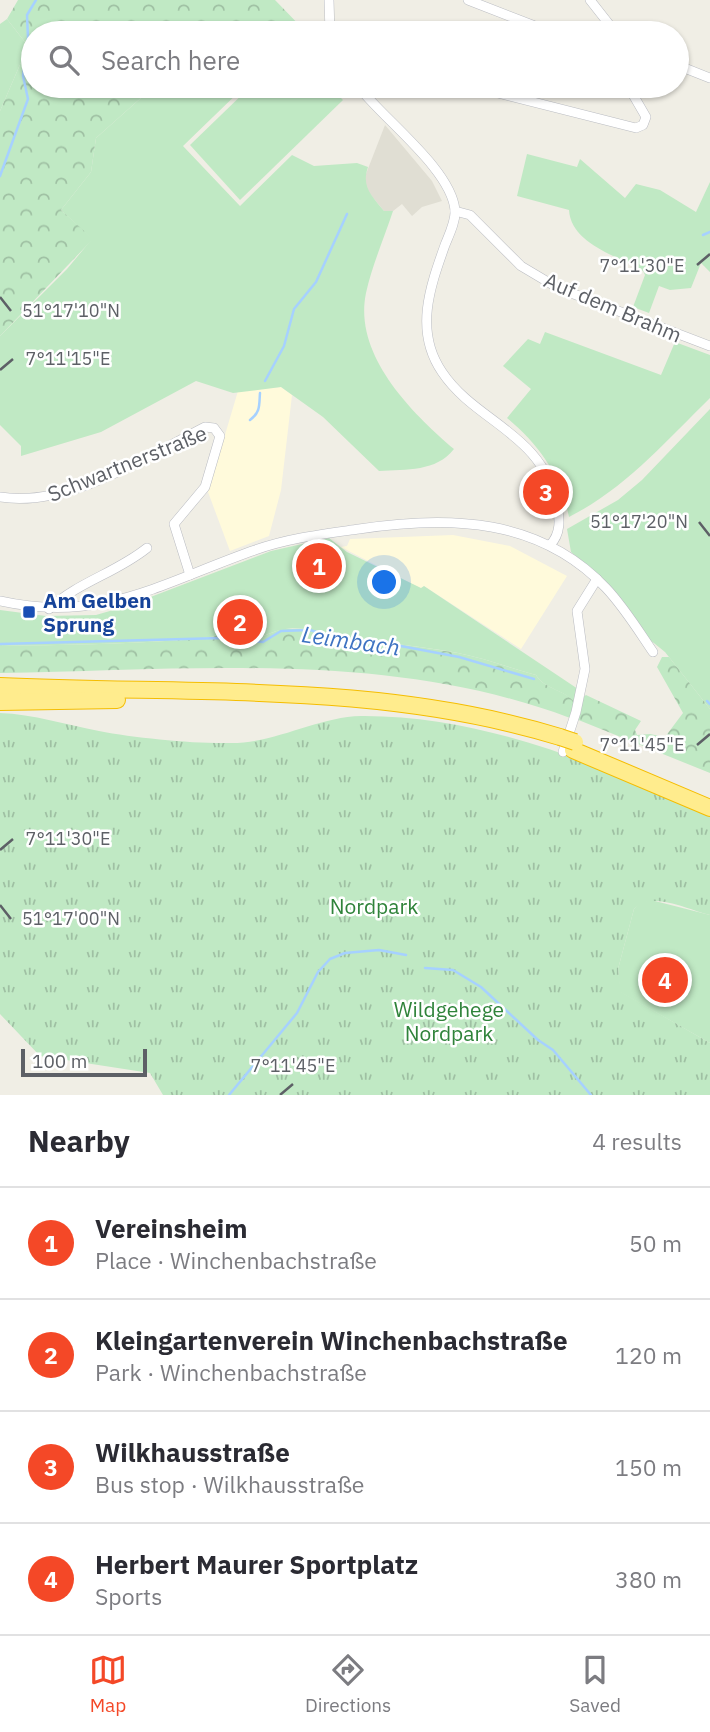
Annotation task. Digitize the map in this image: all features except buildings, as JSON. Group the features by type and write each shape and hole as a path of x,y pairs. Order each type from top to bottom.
{"highway":[{"path":"0,686 350,697 467,713 566,746 710,808"},
{"path":"0,702 236,700 339,704 457,720 628,761 710,798"}],"street":[{"path":"329,0 330,21"},
{"path":"468,0 522,21"},
{"path":"590,0 607,21"},
{"path":"689,70 710,78"},
{"path":"372,98 438,175 451,196 455,211 426,305 429,342 440,370 451,384 509,431 540,464 549,480 559,514 559,527 550,545"},
{"path":"517,98 636,128 643,125 646,117 635,98"},
{"name":"Auf dem Brahm","path":"455,211 470,215 521,266 558,288 710,346"},
{"name":"Schwartnerstraße","path":"0,497 23,500 48,497 120,470 205,427 214,428 220,436 205,487 173,524 190,575"},
{"path":"0,601 49,609 110,604 279,542 415,521 484,524 550,545 597,579 623,608 653,652"},
{"path":"49,609 77,586 127,563 147,548"},
{"path":"566,746 585,669 577,611 597,579"}],"shaded area":[{"path":"385,125 432,181 442,201 422,207 412,216 402,204 393,211 384,211 366,189 364,179"},
{"path":"281,387 292,395 281,490 269,536 230,551 208,492 238,391"},
{"path":"453,535 510,546 567,576 521,649 424,586 422,589 341,547 347,546 350,539"}],"green space":[{"path":"18,0 275,0 295,21 21,21 21,37 7,19"},
{"path":"7,19 21,37 21,62 0,111 0,24"},
{"path":"21,62 21,98 141,98 96,138 91,172 61,210 93,239 0,336 0,111"},
{"path":"141,98 233,98 183,146 240,206 292,155 314,166 357,163 368,167 366,180 369,191 384,211 393,211 366,293 364,316 368,338 389,381 421,418 454,449 430,466 379,471 323,417 281,387 233,393 196,381 101,432 21,456 21,446 0,425 0,336 67,269 92,239 61,210 91,172 96,138"},
{"path":"239,98 343,100 240,200 190,145"},
{"path":"527,154 577,167 580,159 625,198 636,184 660,190 696,212 710,182 710,272 701,263 691,288 670,290 659,286 649,313 633,307 645,275 643,271 597,248 587,240 572,222 569,210 517,196"},
{"path":"545,332 661,375 675,342 710,355 710,398 627,478 569,517 560,487 547,462 529,439 507,418 531,389 503,366 528,339 540,344"},
{"path":"710,409 710,709 665,652 644,635 606,583 571,552 567,529 618,500 642,480"},
{"path":"329,538 347,552 421,588 424,586 578,689 575,703 571,698 544,684 536,675 477,658 298,628 263,636 245,634 161,641 0,646 0,610 46,616 96,615 127,606 271,551"},
{"path":"310,628 487,660 536,675 544,684 571,698 575,703 570,718 502,696 432,682 360,673 288,669 0,673 0,646 161,641 245,634 263,636 282,629"},
{"path":"662,657 669,657 710,709 710,773 576,719 582,698 586,695 641,721 635,730 637,735 665,737 683,713 657,667"},
{"name":"Nordpark","path":"0,713 130,736 216,743 265,739 345,717 406,718 452,724 496,734 584,762 710,816 710,915 660,901 641,904 634,909 618,969 621,992 710,1043 710,1095 163,1095 150,1073 40,1056 0,1014"},
{"path":"651,900 710,915 710,1043 620,992 618,969 634,909 639,903"}],"waterway":[{"path":"27,21 27,15 36,0"},
{"path":"0,176 28,98"},
{"path":"265,381 284,346 294,309 316,282 347,214"},
{"path":"703,235 710,232"},
{"path":"250,420 258,411 260,393"},
{"name":"Leimbach","path":"0,644 222,638 263,642 281,631 310,630 345,641 369,640 459,657 534,679"},
{"name":"Leimbach","path":"707,701 710,704"},
{"path":"229,1095 297,1013 318,972 330,959 345,953 379,950 406,955"},
{"path":"425,968 453,970 481,987 538,1040 553,1050 591,1095"}],"place":[{"name":"Wilkhausstraße","path":"546,492"},
{"name":"Vereinsheim","path":"319,566"},
{"name":"Am Gelben Sprung","path":"29,612"},
{"name":"Kleingartenverein Winchenbachstraße","path":"240,622"},
{"name":"Herbert Maurer Sportplatz","path":"665,980"}],"park label":[{"name":"Wildgehege Nordpark","path":"449,1021"}]}
